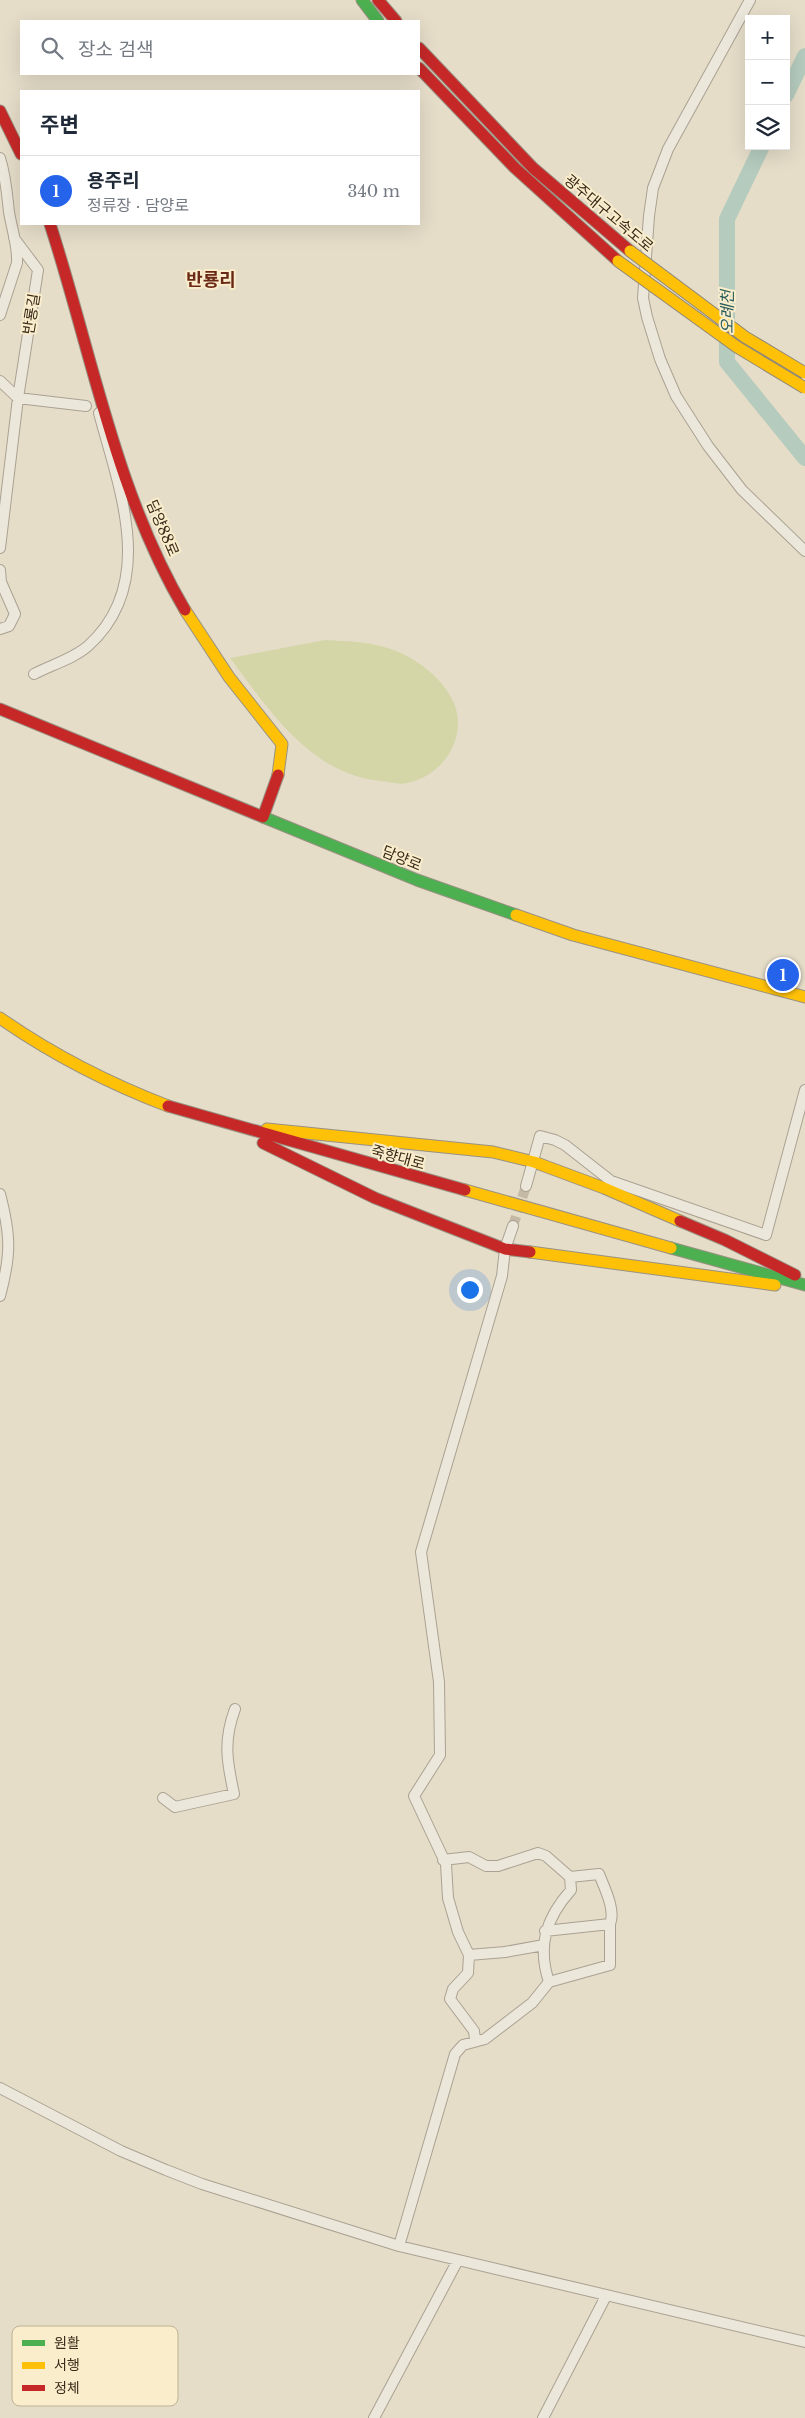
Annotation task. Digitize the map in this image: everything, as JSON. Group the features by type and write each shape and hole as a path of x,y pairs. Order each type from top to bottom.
{"main road":[{"path":"362,0 377,20"},
{"path":"378,0 395,20"},
{"name":"광주대구고속도로","path":"420,49 533,168 630,251 745,337 805,373"},
{"name":"광주대구고속도로","path":"420,69 524,177 578,228 618,261 737,347 805,388"},
{"path":"0,111 20,152"},
{"name":"담양88로","path":"50,225 81,334 130,486 157,555 192,624 215,660 282,744 280,769 263,817"},
{"name":"담양로","path":"0,709 418,880 573,935 805,996"},
{"name":"죽향대로","path":"0,1018 46,1050 90,1074 177,1110 805,1287"},
{"path":"228,1125 493,1152 534,1162 604,1188 725,1240 805,1280"},
{"path":"228,1125 375,1198 505,1249 805,1287"}],"street":[{"path":"750,0 668,149 658,172 649,216 644,306 668,377 685,412 742,490 805,551"},
{"name":"반룡길","path":"0,158 8,192 5,211 14,238 17,263 0,316"},
{"name":"반룡길","path":"0,548 18,398 38,270 14,238"},
{"path":"34,674 87,647 105,628 116,610 124,590 128,566 126,523 81,334"},
{"path":"0,381 18,398 86,406"},
{"path":"0,570 1,582 15,614 9,626 0,629"},
{"path":"526,1186 540,1136 556,1140 611,1181 766,1235 805,1090"},
{"path":"0,1194 7,1223 9,1263 0,1296"},
{"path":"475,2040 474,2031 450,1999 453,1989 468,1973 469,1955 458,1932 448,1898 446,1864 414,1796 440,1755 439,1682 421,1552 504,1271 505,1249 513,1226"},
{"path":"163,1798 175,1807 234,1794 226,1755 231,1721 235,1709"},
{"path":"443,1860 469,1857 486,1866 498,1866 538,1853 546,1856 570,1877 571,1890 562,1899 545,1931 546,1971 549,1982"},
{"path":"399,2246 455,2054 463,2045 475,2040 485,2039 532,2003 549,1982 610,1965 610,1924 612,1919 607,1894 599,1874 570,1877"},
{"path":"545,1931 610,1924"},
{"path":"469,1955 544,1945"},
{"path":"0,2088 121,2151 202,2184 399,2246 805,2342"},
{"path":"374,2418 458,2260"},
{"path":"543,2418 606,2296"}],"green space":[{"path":"325,640 370,644 396,651 422,665 444,686 454,703 458,729 455,742 449,754 432,772 420,779 397,784 359,777 331,765 310,751 284,727 230,658"}],"waterway":[{"name":"오례천","path":"790,87 805,56"},
{"name":"오례천","path":"760,150 727,219 727,362 805,458"}],"tunnel":[{"path":"513,1226 526,1186"}],"traffic: fast":[{"path":"362,0 377,20"},
{"path":"263,817 417,880 516,915"},
{"path":"671,1248 805,1285"}],"traffic: slow":[{"path":"630,251 745,337 805,373"},
{"path":"618,261 737,347 805,388"},
{"path":"185,610 229,677 282,744 278,775"},
{"path":"516,915 573,935 805,997"},
{"path":"0,1018 40,1044 81,1067 124,1088 168,1106"},
{"path":"267,1129 493,1152 534,1162 604,1188 680,1221"},
{"path":"465,1190 671,1248"},
{"path":"530,1252 775,1285"}],"traffic: jam":[{"path":"378,0 395,20"},
{"path":"420,49 533,168 630,251"},
{"path":"420,69 515,168 618,261"},
{"path":"0,111 20,152"},
{"path":"50,225 123,470 140,518 161,565 185,610"},
{"path":"0,709 263,817 278,775"},
{"path":"168,1106 465,1190"},
{"path":"263,1143 375,1198 505,1249 530,1252"},
{"path":"680,1221 725,1240 795,1275"}],"place":[{"name":"용주리","path":"783,975"}],"district":[{"name":"반룡리","path":"211,280"}]}
